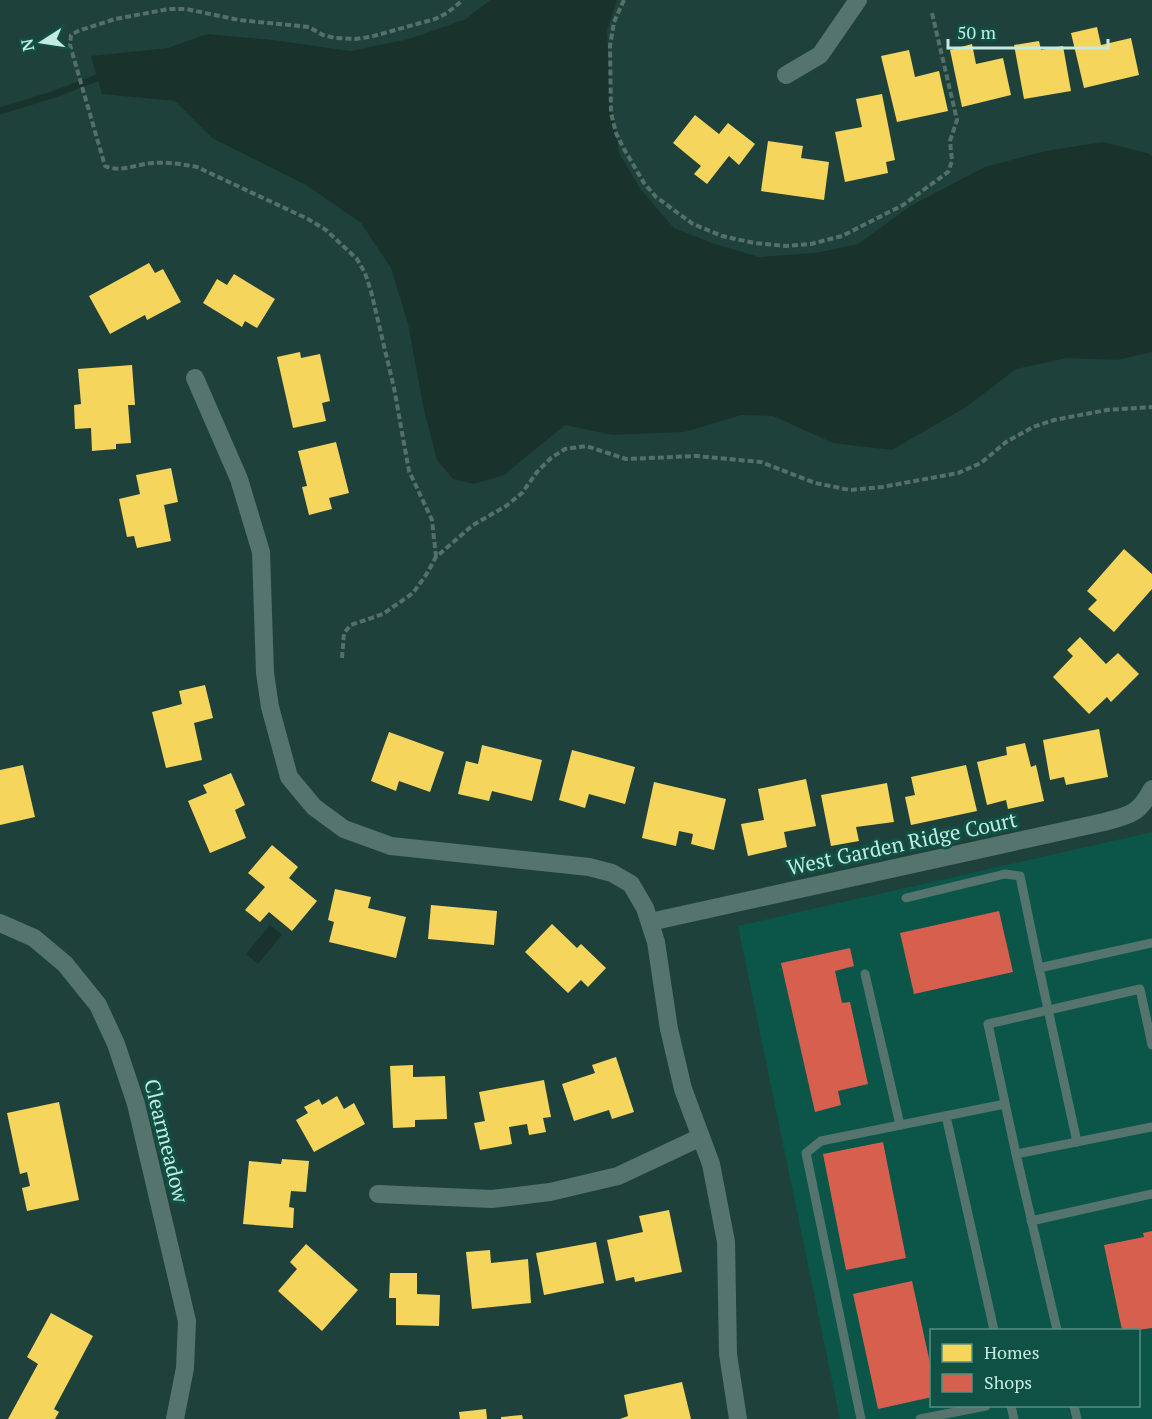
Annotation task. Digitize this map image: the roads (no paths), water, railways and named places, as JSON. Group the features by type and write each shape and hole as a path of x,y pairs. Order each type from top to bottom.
{"street":[{"path":"786,75 820,55 858,0"},
{"path":"195,378 239,478 261,552 267,684 270,707 288,777 314,807 344,829 391,846 589,867 612,873 631,884 645,908 656,942 669,1029 683,1089 711,1164 726,1242 728,1354 738,1419"},
{"name":"West Garden Ridge Court","path":"650,922 1104,822 1128,815 1144,806 1152,789"},
{"name":"Clearmeadow","path":"0,923 34,938 65,964 98,1005 116,1044 135,1104 187,1322 185,1368 175,1419"},
{"path":"378,1194 492,1199 550,1192 618,1176 702,1137"}],"lane":[{"path":"906,898 1005,874 1020,876 1077,1142"},
{"path":"1040,968 1152,943"},
{"path":"865,975 900,1125"},
{"path":"1057,1329 988,1024 1140,989 1152,1046"},
{"path":"861,1419 806,1153 821,1142 1005,1104"},
{"path":"946,1116 994,1329"},
{"path":"1016,1154 1152,1127"},
{"path":"1031,1221 1152,1194"},
{"path":"920,1419 981,1407"}],"water":[{"path":"490,0 617,0 607,31 611,105 619,153 641,190 674,228 715,244 759,257 815,253 858,244 912,205 985,167 1046,151 1103,142 1150,154 1152,156 1152,352 1117,360 1067,358 1016,369 966,407 892,450 833,443 773,416 741,415 685,432 612,435 565,425 504,475 474,484 453,479 437,460 424,410 408,324 391,268 361,223 306,185 212,138 175,101 102,94 91,56 168,48 207,34 273,40 350,51 409,39 466,19"},
{"path":"270,925 282,935 258,964 246,954"}],"waterway":[{"path":"0,111 97,78"}]}
